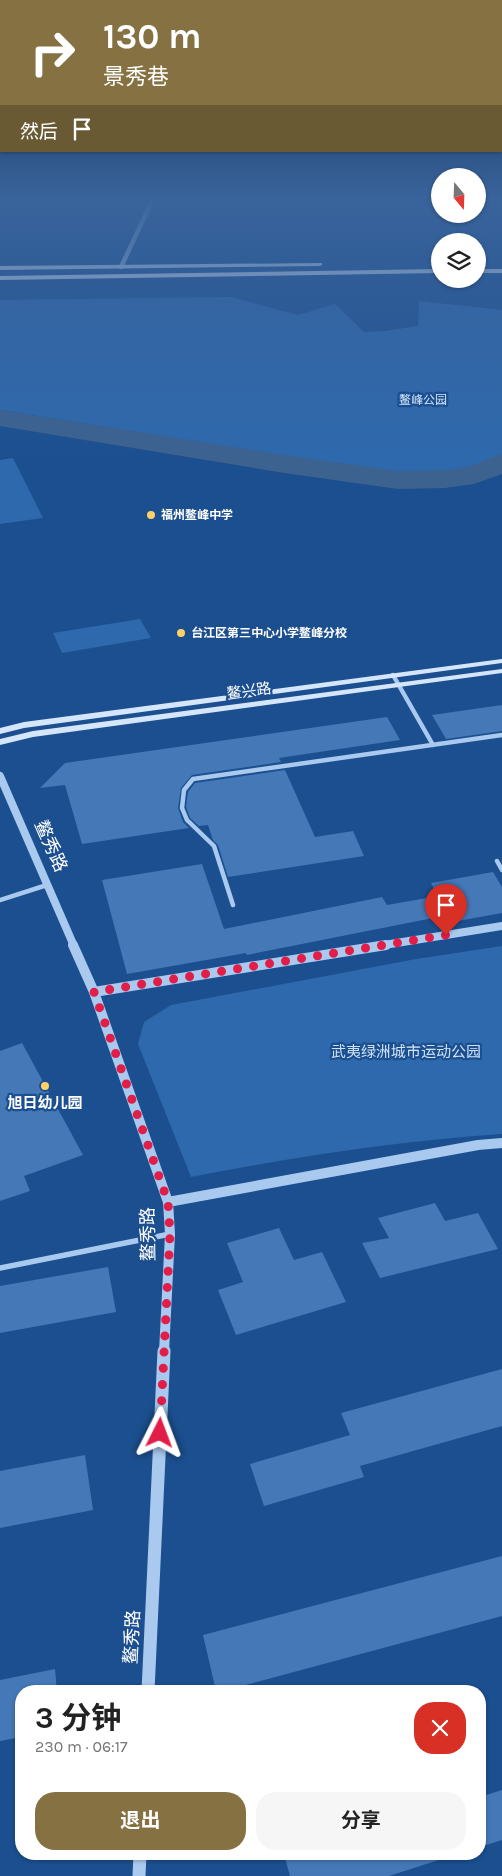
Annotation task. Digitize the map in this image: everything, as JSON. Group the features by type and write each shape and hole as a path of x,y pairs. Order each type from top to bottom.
{"main road":[{"name":"鳌兴路","path":"0,730 502,661"},
{"name":"鳌兴路","path":"0,742 34,734 502,671"}],"street":[{"path":"393,675 433,745"},
{"path":"233,905 214,846 189,823 182,809 181,793 193,778 502,735"},
{"name":"鳌秀路","path":"0,776 94,992 168,1202 170,1234 148,1685"},
{"path":"497,862 502,870"},
{"path":"0,900 47,885"},
{"path":"94,992 502,926"},
{"path":"168,1202 478,1145 502,1143"},
{"path":"0,1268 170,1234"},
{"path":"139,1876 140,1860"}],"green space":[{"name":"鳌峰公园","path":"231,297 298,315 335,304 364,332 418,326 419,301 502,310 502,455 468,469 451,473 403,475 0,410 0,300"},
{"path":"13,458 43,518 0,524 0,460"},
{"path":"140,619 151,638 62,653 53,633"},
{"name":"武夷绿洲城市运动公园","path":"502,946 502,1134 346,1151 191,1177 138,1044 144,1022 171,1005 416,959"}],"building":[{"path":"502,705 502,731 446,739 432,715"},
{"path":"387,717 400,740 279,758 281,762 192,775 181,788 178,808 183,822 189,828 82,844 65,785 40,788 65,763"},
{"path":"285,770 315,837 353,831 364,856 228,877 218,845 213,840 208,825 199,826 190,818 186,807 188,792 195,783"},
{"path":"202,864 224,929 382,897 387,905 438,896 431,883 493,872 502,887 502,913 436,925 433,918 247,955 246,953 127,974 102,880"},
{"path":"22,1043 83,1155 24,1176 30,1191 0,1201 0,1051"},
{"path":"435,1203 445,1221 478,1213 498,1249 380,1278 362,1243 389,1238 378,1218"},
{"path":"279,1228 294,1260 322,1252 346,1302 236,1335 218,1290 243,1282 227,1243"},
{"path":"108,1267 116,1312 0,1333 0,1286"},
{"path":"502,1369 502,1426 360,1466 364,1477 264,1506 250,1464 350,1435 341,1413"},
{"path":"85,1455 93,1510 0,1528 0,1471"},
{"path":"502,1556 502,1616 245,1685 215,1685 203,1635"},
{"path":"55,1669 56,1685 15,1685 15,1738 0,1741 0,1680"},
{"path":"502,1790 502,1840 486,1845 486,1795"},
{"path":"286,1860 439,1860 389,1876 290,1876"}],"waterway":[{"path":"0,418 284,464 398,480 445,479 474,475 502,463"}],"place":[{"name":"福州鳌峰中学","path":"151,515"},
{"name":"台江区第三中心小学鳌峰分校","path":"181,633"},
{"name":"旭日幼儿园","path":"45,1086"}],"route":[{"path":"160,1433 170,1234 168,1202 94,992 446,935"}]}
